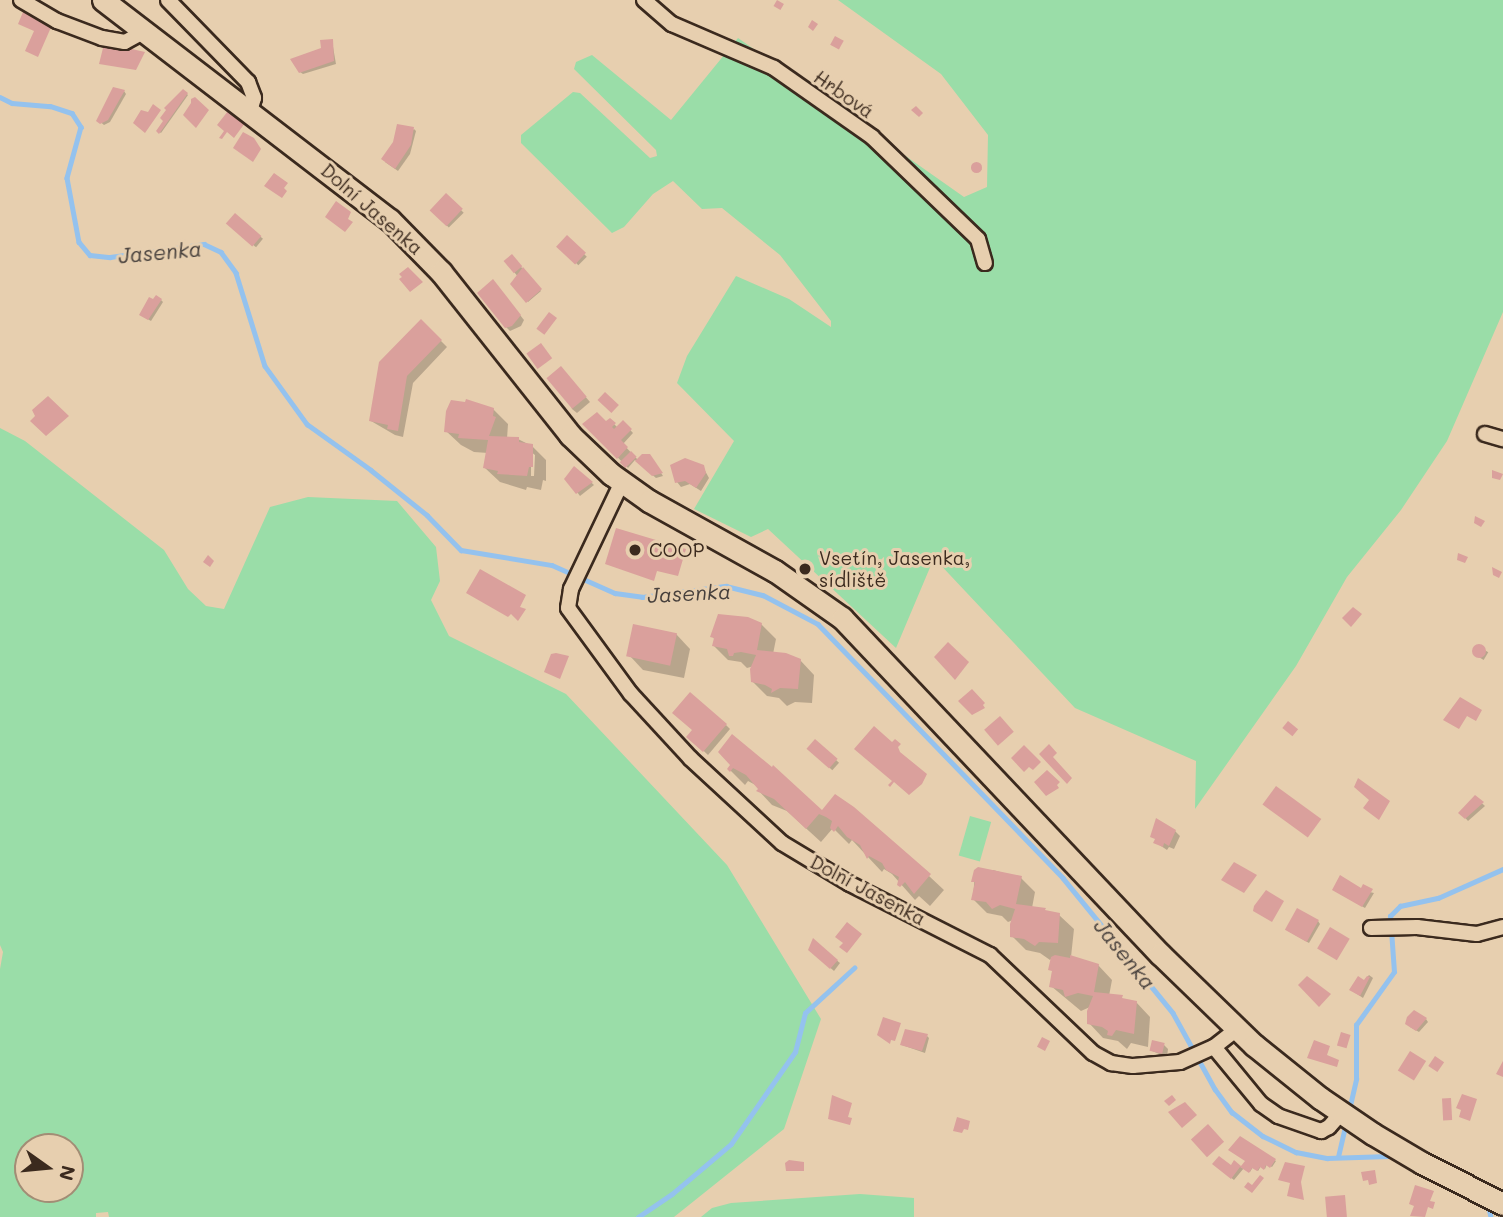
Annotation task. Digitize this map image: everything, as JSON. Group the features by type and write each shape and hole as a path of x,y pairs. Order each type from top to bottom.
{"street":[{"path":"20,0 57,21 102,38 125,42 145,31"},
{"name":"Dolní Jasenka","path":"103,0 368,200 421,250 570,435 622,482 667,511 791,581 827,606 856,632 1160,954 1236,1030 1346,1116 1422,1163 1503,1203"},
{"path":"168,0 248,82 254,98 250,111"},
{"name":"Hrbová","path":"644,0 672,24 774,68 872,137 978,239 985,263"},
{"path":"1485,434 1503,439"},
{"name":"Dolní Jasenka","path":"622,482 570,589 568,601 572,616 631,694 690,758 782,843 850,884 990,955 1093,1053 1111,1063 1133,1066 1167,1065 1214,1047 1236,1030"},
{"path":"1371,928 1417,927 1477,934 1503,926"},
{"path":"1214,1047 1261,1104 1278,1116 1321,1131 1346,1116"}],"green space":[{"path":"838,0 1503,0 1503,312 1447,441 1401,510 1347,577 1296,666 1195,809 1196,761 1075,708 934,558 896,648 768,529 751,537 694,509 734,441 677,383 687,356 736,276 789,299 831,327 831,321 780,255 722,208 702,209 673,181 653,194 624,227 612,233 521,143 521,135 573,92 580,93 650,158 657,156 656,150 574,69 576,62 592,55 671,120 738,38 964,197 987,187 988,135 941,74"},
{"path":"0,428 25,441 164,550 188,589 206,606 224,609 270,507 308,497 397,501 436,547 440,581 431,600 449,636 566,694 727,865 821,1019 784,1129 674,1217 109,1217 108,1212 96,1213 96,1217 0,1217 0,969 3,952 0,945"},
{"path":"970,816 991,822 980,861 959,855"},
{"path":"860,1194 914,1198 914,1217 701,1217 712,1208 731,1203"}],"building":[{"path":"777,0 784,4 780,10 774,6"},
{"path":"23,12 52,25 38,57 25,51 34,31 18,24"},
{"path":"812,20 818,24 813,31 808,27"},
{"path":"835,36 844,41 839,50 830,45"},
{"path":"333,39 334,61 299,73 290,59 321,48 320,40"},
{"path":"104,44 145,52 136,70 99,64"},
{"path":"113,87 125,90 108,120 100,124 96,121"},
{"path":"183,89 188,93 159,134 156,131 163,121 160,118 166,110 164,108"},
{"path":"195,97 209,110 196,128 183,115 191,99"},
{"path":"153,104 161,110 145,133 133,123 141,110 148,112"},
{"path":"916,106 923,113 919,117 911,110"},
{"path":"228,111 245,123 234,138 227,132 222,139 219,138 224,131 217,125"},
{"path":"397,124 414,127 411,145 395,169 381,159 393,142"},
{"path":"243,132 254,138 261,149 253,162 233,148"},
{"path":"976,162 980,163 980,171 976,172 972,171 971,167 972,163"},
{"path":"274,173 288,183 282,198 264,186"},
{"path":"446,193 463,209 446,226 430,211"},
{"path":"336,201 351,212 348,219 353,222 345,232 325,217"},
{"path":"235,213 261,236 252,247 226,224"},
{"path":"567,235 586,253 575,264 556,247"},
{"path":"512,254 522,266 514,273 504,261"},
{"path":"408,267 423,282 410,292 399,279 402,277 399,274"},
{"path":"523,267 542,289 526,303 510,284"},
{"path":"493,279 521,315 512,326 505,328 477,293"},
{"path":"156,295 162,299 148,320 139,315 149,297 153,299"},
{"path":"549,312 557,318 544,335 536,329"},
{"path":"421,319 442,340 407,376 398,431 387,429 388,425 369,421 379,362"},
{"path":"541,343 552,358 538,369 526,354"},
{"path":"561,366 587,397 572,409 546,378"},
{"path":"605,392 619,405 611,413 597,400"},
{"path":"48,396 69,416 46,436 30,421 35,416 32,410"},
{"path":"466,399 494,408 493,416 496,417 489,436 519,437 519,442 533,444 533,467 529,467 527,476 497,474 498,471 483,468 488,440 458,438 459,434 444,432 446,411 451,400 465,402"},
{"path":"597,412 606,421 610,418 616,423 612,427 614,429 623,420 632,429 621,440 628,447 617,459 582,424"},
{"path":"631,451 637,457 625,468 620,462"},
{"path":"642,454 650,454 663,473 652,476 635,461"},
{"path":"685,458 704,465 706,473 696,488 685,481 675,483 670,465"},
{"path":"574,466 593,482 576,494 564,479"},
{"path":"1492,470 1503,474 1500,480 1492,478"},
{"path":"1475,516 1485,521 1481,527 1474,523"},
{"name":"COOP","path":"616,528 686,549 678,576 657,571 654,581 605,564"},
{"path":"1458,553 1468,557 1465,563 1457,560"},
{"path":"208,555 214,561 210,567 203,562"},
{"path":"1492,567 1502,572 1499,578 1493,575"},
{"path":"480,569 526,595 520,607 526,609 518,621 511,614 508,617 466,593"},
{"path":"1353,607 1362,614 1351,627 1342,618"},
{"path":"718,614 748,617 762,623 757,650 786,653 801,659 798,689 780,688 771,693 772,689 765,685 751,682 750,669 756,655 741,652 729,656 727,649 712,646 714,638 710,637"},
{"path":"633,624 677,633 670,666 626,656"},
{"path":"948,642 969,662 955,680 934,657"},
{"path":"1476,644 1482,644 1486,651 1482,658 1476,658 1472,654 1472,648"},
{"path":"551,654 569,656 560,679 544,672"},
{"path":"972,689 985,703 985,708 972,715 958,701"},
{"path":"690,692 727,724 703,752 686,737 692,730 672,713"},
{"path":"1460,697 1482,710 1476,721 1467,716 1459,729 1443,720"},
{"path":"1000,716 1014,732 998,746 984,730"},
{"path":"1288,721 1298,729 1292,736 1282,728"},
{"path":"874,726 892,742 895,739 901,744 898,747 900,752 927,774 922,784 909,795 894,782 890,787 888,785 892,781 854,749"},
{"path":"732,734 772,767 773,765 822,810 835,794 854,807 931,874 914,894 905,882 900,887 897,885 899,877 886,870 882,863 869,856 867,859 860,845 847,837 838,826 834,832 830,828 832,821 826,817 819,814 806,829 774,799 756,791 758,789 746,775 733,768 730,772 727,769 730,765 718,752"},
{"path":"815,739 838,759 829,768 806,749"},
{"path":"1049,744 1057,753 1053,757 1072,778 1067,784 1039,754"},
{"path":"1024,745 1041,762 1033,770 1029,767 1024,772 1011,758"},
{"path":"1047,770 1060,782 1057,785 1059,788 1046,796 1034,782"},
{"path":"1358,778 1390,801 1379,820 1363,808 1369,800 1354,787"},
{"path":"1276,786 1321,819 1308,838 1262,805"},
{"path":"1475,795 1484,802 1465,819 1458,813"},
{"path":"1156,818 1176,830 1169,846 1153,843 1155,839 1150,837"},
{"path":"1234,862 1257,875 1244,893 1221,880"},
{"path":"978,867 1022,876 1016,904 1060,913 1058,943 1039,942 1035,946 1024,939 1010,937 1010,924 1015,909 1000,905 992,909 986,902 971,900 975,882 971,882 974,870"},
{"path":"1340,875 1361,888 1363,884 1373,889 1362,907 1332,890"},
{"path":"1266,890 1284,901 1272,922 1253,911"},
{"path":"1297,908 1319,920 1307,942 1285,930"},
{"path":"847,922 862,934 847,953 839,947 843,943 835,937"},
{"path":"1330,927 1350,939 1337,960 1317,948"},
{"path":"813,938 838,960 830,969 808,950"},
{"path":"1055,955 1070,958 1070,955 1099,964 1094,992 1123,995 1122,998 1137,1001 1134,1034 1116,1030 1112,1036 1107,1035 1108,1031 1102,1027 1087,1024 1087,1011 1093,996 1078,993 1065,997 1063,990 1049,987 1052,971 1048,970 1051,957"},
{"path":"1307,976 1331,994 1319,1007 1298,985"},
{"path":"1358,976 1364,980 1367,976 1370,977 1360,996 1349,990"},
{"path":"1414,1010 1427,1018 1416,1031 1405,1024 1407,1017"},
{"path":"883,1017 901,1023 895,1041 891,1040 890,1044 877,1035"},
{"path":"905,1029 928,1034 922,1051 900,1045"},
{"path":"1341,1032 1351,1035 1346,1048 1337,1045"},
{"path":"1042,1037 1050,1041 1045,1051 1037,1047"},
{"path":"1152,1040 1165,1043 1162,1054 1150,1051"},
{"path":"1314,1040 1330,1046 1327,1055 1339,1060 1337,1067 1307,1058"},
{"path":"1410,1051 1426,1061 1414,1081 1398,1071"},
{"path":"1435,1056 1444,1062 1437,1072 1428,1066"},
{"path":"1503,1061 1503,1077 1496,1074"},
{"path":"1462,1094 1477,1099 1470,1121 1459,1117 1461,1110 1456,1108"},
{"path":"832,1095 852,1103 848,1117 852,1118 850,1125 828,1119"},
{"path":"1172,1095 1176,1100 1169,1106 1164,1101"},
{"path":"1442,1098 1451,1098 1452,1120 1443,1120"},
{"path":"1185,1102 1197,1115 1182,1128 1168,1112"},
{"path":"957,1117 970,1121 968,1130 964,1129 962,1133 953,1131"},
{"path":"1208,1124 1224,1142 1207,1157 1191,1139"},
{"path":"1240,1136 1276,1159 1270,1168 1266,1165 1264,1170 1260,1167 1257,1171 1252,1168 1249,1173 1240,1167 1231,1179 1212,1164 1219,1156 1231,1165 1234,1160 1241,1166 1245,1161 1228,1150"},
{"path":"789,1160 804,1162 804,1171 786,1171 785,1163"},
{"path":"1285,1162 1305,1166 1301,1182 1304,1200 1287,1196 1290,1183 1278,1180"},
{"path":"1375,1170 1377,1183 1369,1185 1368,1180 1363,1181 1361,1172"},
{"path":"1260,1175 1264,1178 1252,1193 1244,1187 1248,1182 1252,1185"},
{"path":"1415,1185 1434,1191 1430,1201 1435,1202 1433,1209 1428,1207 1425,1217 1410,1216 1414,1206 1409,1204"},
{"path":"1345,1195 1347,1217 1327,1217 1325,1197"}],"waterway":[{"name":"Jasenka","path":"0,97 12,103 50,106 72,113 81,127 67,178 79,242 90,255 110,257 204,244 221,252 236,273 265,366 307,424 427,515 461,550 552,565 615,593 642,597 726,586 763,595 818,624 1063,878 1173,1013 1215,1089 1232,1112 1263,1136 1296,1152 1327,1158 1389,1156"},
{"path":"1349,1110 1356,1079 1356,1025 1394,972 1390,916 1400,906 1438,898 1503,869"},
{"path":"638,1217 672,1194 731,1144 795,1052 805,1013 854,968"},
{"path":"1338,1157 1346,1122"},
{"name":"Jasenka","path":"1488,1204 1491,1217"}],"place":[{"name":"COOP","path":"635,550"},
{"name":"Vsetín, Jasenka, sídliště","path":"805,569"}]}
